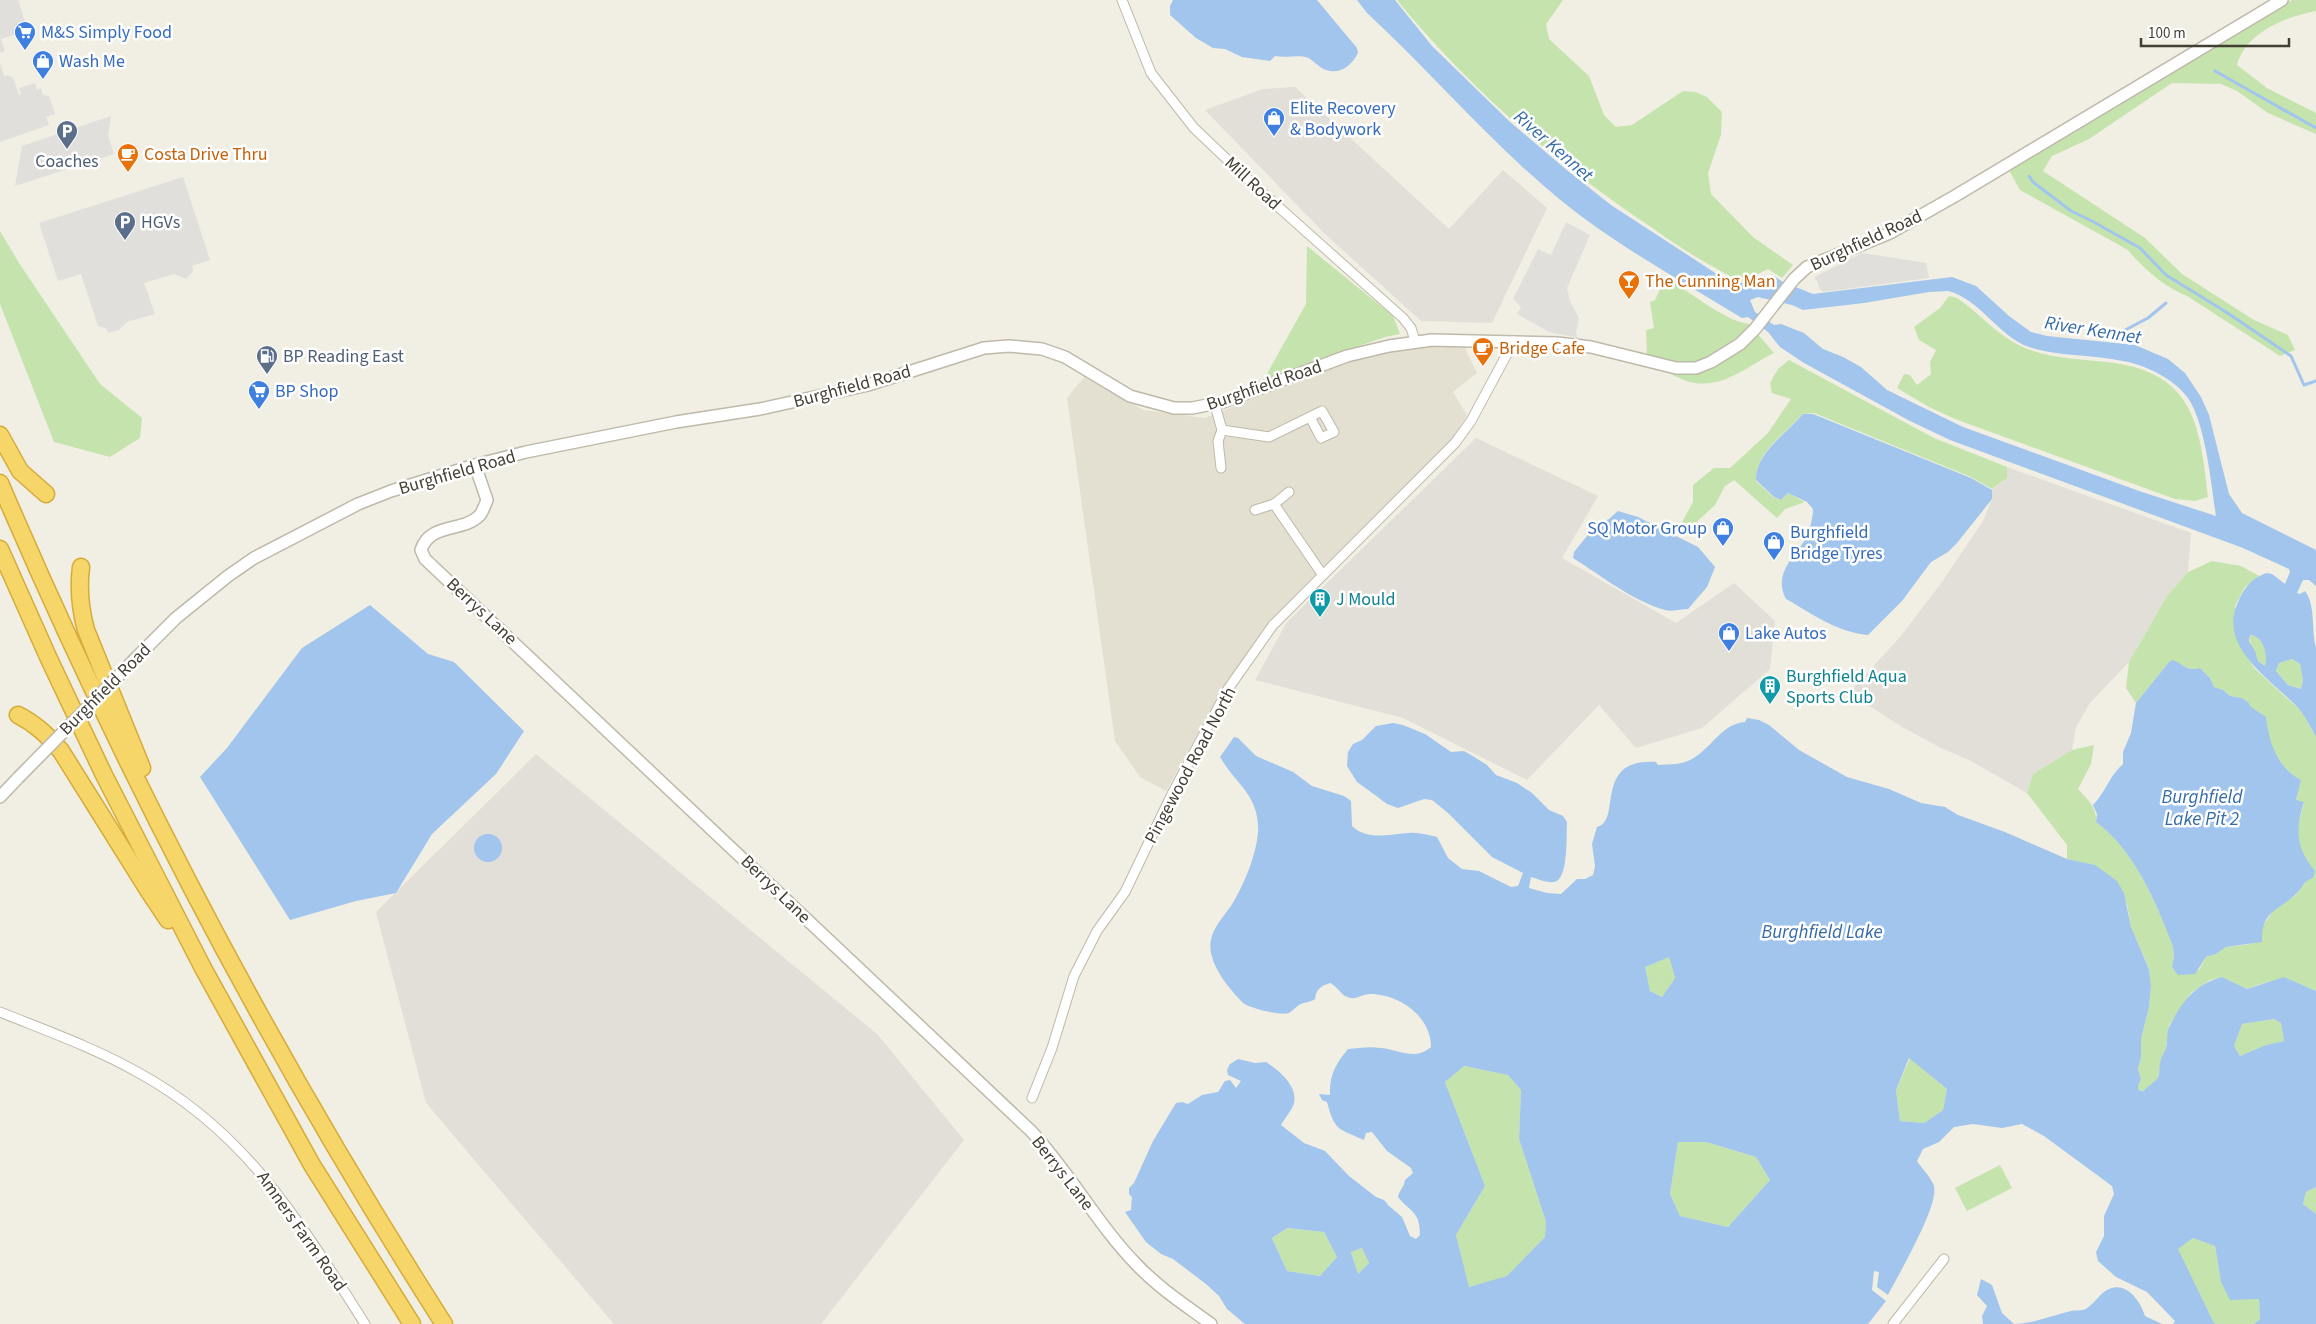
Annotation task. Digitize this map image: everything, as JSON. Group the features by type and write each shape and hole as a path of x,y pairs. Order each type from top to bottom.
{"highway":[{"path":"0,435 20,472 46,494"},
{"path":"0,483 74,652 160,827 261,1017 361,1192 444,1324"},
{"path":"0,549 104,775 202,968 312,1165 412,1324"},
{"path":"81,567 79,598 86,630 145,776 160,827"},
{"path":"18,715 40,728 61,751 148,890 202,968"}],"street":[{"name":"Mill Road","path":"1122,0 1151,73 1194,128 1255,186 1403,318 1411,328 1415,342"},
{"name":"Burghfield Road","path":"0,797 176,618 228,576 254,558 358,504 433,477 526,452 676,422 760,409 868,386 984,348 1009,346 1048,351 1070,360 1130,396 1174,408 1215,404 1346,356 1415,342 1514,341 1591,348 1687,369 1711,362 1749,336 1794,279 1807,267 1874,240 1955,196 2282,0"},
{"name":"Pingewood Road North","path":"1032,1098 1031,1088 1052,1048 1074,976 1097,931 1125,892 1197,743 1228,689 1273,625 1455,443 1471,421 1514,341"},
{"path":"1215,404 1222,430 1218,441 1221,468"},
{"path":"1222,430 1269,437 1310,417"},
{"name":"Berrys Lane","path":"475,465 487,500 481,514 472,520 433,533 424,541 421,550 425,559 583,706 1031,1131 1049,1151 1101,1222 1136,1264 1160,1287 1211,1324"},
{"path":"1255,510 1274,504 1289,492"},
{"path":"1274,504 1322,574"},
{"name":"Amners Farm Road","path":"0,1012 111,1058 141,1074 190,1106 218,1128 257,1167 277,1192 365,1324"},
{"path":"1893,1324 1944,1259"}],"shaded area":[{"path":"0,0 18,0 26,25 18,27 19,33 1,39 5,51 0,53"},
{"path":"0,63 4,76 8,75 13,78 19,95 21,94 19,88 35,83 37,90 41,88 43,95 49,96 55,114 46,117 49,125 0,142"},
{"path":"1295,87 1449,229 1503,170 1547,208 1492,323 1421,321 1325,234 1205,110 1263,89"},
{"name":"Coaches","path":"111,116 108,135 114,154 15,186 22,146"},
{"name":"HGVs","path":"183,177 210,260 192,266 193,271 186,279 174,274 144,283 155,314 127,322 119,330 109,333 105,328 98,326 81,274 58,281 39,223"},
{"path":"1566,222 1590,235 1567,288 1570,301 1579,318 1576,333 1578,338 1549,332 1517,314 1521,307 1513,299 1538,249 1551,255"},
{"path":"1862,253 1926,263 1929,278 1823,292 1819,288 1814,277"},
{"path":"1464,346 1477,373 1453,392 1467,415 1453,438 1264,628 1221,692 1166,791 1140,777 1115,741 1067,398 1084,377 1143,410 1205,418 1341,363 1404,348"},
{"path":"1476,438 1598,496 1562,558 1676,623 1734,583 1775,621 1770,669 1702,728 1636,748 1599,705 1527,780 1403,718 1255,680 1287,622"},
{"path":"2007,467 2191,533 2188,572 2167,596 2129,662 2090,703 2076,727 2072,750 2033,774 2027,793 1969,760 1941,748 1904,728 1849,693 1900,637 1942,582 1983,521 1992,499 1992,490 2007,478"},
{"path":"536,754 877,1034 964,1140 821,1324 614,1324 426,1103 376,912"}],"green space":[{"path":"1397,0 1563,0 1546,24 1549,39 1589,76 1604,115 1616,127 1632,125 1683,91 1695,92 1707,97 1722,112 1721,135 1708,173 1711,194 1753,237 1793,265 1782,278 1768,269 1742,282 1671,241 1580,176 1514,122 1453,63"},
{"path":"2292,0 2316,0 2316,11 2292,17 2258,35 2242,53 2237,65 2267,88 2316,113 2316,134 2268,113 2237,91 2221,84 2172,83 2089,139 2052,156 2043,171 2145,238 2182,274 2254,320 2288,335 2295,350 2280,356 2162,282 2148,271 2128,250 2020,190 2009,170"},
{"path":"0,231 19,263 100,384 142,418 140,438 110,457 54,442 0,304"},
{"path":"1307,246 1393,316 1400,334 1385,337 1264,379 1306,304"},
{"path":"1666,277 1718,312 1749,324 1774,353 1728,378 1704,384 1691,382 1666,371 1655,357 1647,355 1646,330 1654,328 1650,302 1655,300"},
{"path":"1949,296 1957,298 1966,304 2008,339 2028,349 2057,357 2135,367 2158,376 2174,389 2187,405 2195,424 2201,446 2208,497 2195,501 2175,499 1955,419 1929,407 1897,388 1904,374 1910,375 1917,385 1931,374 1930,362 1936,350 1919,340 1914,327 1940,308"},
{"path":"1789,360 1934,438 2007,467 2007,478 1992,489 1971,477 1814,413 1803,414 1772,444 1760,461 1756,481 1773,497 1781,500 1788,493 1805,502 1785,509 1777,518 1734,480 1725,486 1715,505 1689,529 1681,524 1693,502 1693,485 1714,468 1730,468 1768,433 1791,399 1772,393 1770,383 1778,369"},
{"path":"2212,561 2241,566 2259,576 2245,587 2235,606 2240,645 2255,669 2302,712 2316,737 2316,991 2289,981 2274,981 2247,989 2222,977 2210,980 2191,993 2169,1025 2166,1048 2161,1060 2158,1078 2143,1091 2138,1091 2141,1079 2138,1069 2141,1058 2141,1039 2149,1007 2151,986 2149,968 2131,927 2127,904 2094,865 2067,859 2067,845 2027,793 2033,774 2072,750 2094,745 2091,764 2078,789 2093,808 2096,822 2122,848 2152,896 2173,947 2172,967 2199,970 2206,957 2216,954 2226,947 2251,944 2273,911 2296,895 2307,879 2309,863 2300,847 2297,829 2304,803 2296,801 2300,780 2285,769 2275,753 2265,717 2250,707 2248,702 2242,698 2230,696 2223,690 2214,688 2210,678 2200,668 2191,669 2173,662 2169,662 2136,703 2126,688 2129,662 2167,596 2188,572"},
{"path":"2250,635 2258,639 2264,646 2265,666 2258,661 2251,645"},
{"path":"2292,659 2300,664 2303,680 2301,689 2288,685 2276,671 2279,663"},
{"path":"1669,956 1675,978 1662,997 1650,991 1644,967"},
{"path":"2274,1019 2281,1023 2284,1041 2266,1045 2240,1056 2234,1046 2242,1024"},
{"path":"1910,1058 1947,1089 1943,1110 1924,1123 1900,1121 1896,1090"},
{"path":"1463,1066 1509,1075 1521,1090 1519,1139 1546,1222 1545,1237 1507,1277 1468,1287 1456,1235 1485,1186 1445,1082"},
{"path":"1678,1142 1706,1142 1756,1157 1770,1180 1728,1227 1680,1216 1670,1194"},
{"path":"2000,1165 2012,1188 1967,1211 1955,1188"},
{"path":"2316,1187 2316,1214 2303,1204 2306,1192"},
{"path":"1287,1228 1324,1232 1337,1257 1320,1276 1287,1271 1272,1238"},
{"path":"2193,1238 2215,1246 2221,1282 2259,1299 2260,1319 2254,1324 2216,1324 2213,1321 2177,1249"},
{"path":"1362,1248 1369,1263 1358,1274 1351,1252"}],"water":[{"path":"1173,0 1317,0 1357,48 1358,53 1349,65 1336,71 1323,69 1309,58 1303,56 1275,56 1270,61 1242,57 1225,49 1213,48 1196,38 1170,15 1170,6"},
{"path":"1357,0 1395,0 1432,46 1509,121 1611,205 1723,278 1749,283 1762,276 1774,276 1783,282 1813,294 1952,277 1976,286 2009,316 2031,332 2047,336 2135,345 2168,359 2185,373 2201,397 2209,415 2229,494 2242,513 2316,550 2316,586 2309,580 2303,580 2297,593 2300,594 2305,591 2312,611 2316,648 2316,737 2300,710 2251,663 2241,649 2235,634 2233,619 2238,602 2249,584 2266,573 2272,574 2285,584 2290,572 2289,569 2243,548 1950,440 1910,421 1804,363 1780,347 1768,332 1748,317 1742,318 1648,261 1579,215 1509,154 1367,13","holes":["1948,291 1970,302 2008,335 2029,347 2132,363 2150,369 2175,385 2188,398 2199,423 2207,455 2216,516 2139,491 1963,427 1887,390 1861,367 1823,349 1804,333 1781,324 1774,325 1755,312 1750,300 1758,297 1792,305 1803,310","2250,635 2254,636 2264,646 2265,666 2258,661 2249,641","2292,659 2300,664 2303,680 2301,689 2288,685 2276,671 2279,663"]},
{"path":"1803,414 1813,414 1971,478 1992,490 1992,499 1957,543 1948,552 1931,562 1902,601 1868,635 1845,630 1825,622 1786,599 1783,591 1782,583 1785,569 1807,535 1813,509 1807,502 1788,493 1781,500 1774,497 1756,480 1757,470 1766,452"},
{"path":"1618,511 1638,517 1698,547 1715,567 1707,587 1688,609 1667,611 1652,606 1617,587 1573,558 1574,552 1596,525 1609,519"},
{"path":"370,605 428,654 454,662 524,731 496,774 432,834 396,893 356,901 290,920 200,777 227,748 302,648"},
{"name":"Burghfield Lake Pit 2","path":"2173,660 2188,668 2200,668 2210,678 2214,687 2223,690 2230,696 2242,698 2266,717 2269,736 2280,761 2286,769 2301,780 2296,800 2304,802 2299,822 2299,838 2304,854 2315,871 2313,878 2306,882 2297,893 2268,917 2262,931 2262,942 2226,947 2216,954 2206,957 2195,974 2178,975 2172,967 2173,947 2152,896 2122,848 2096,822 2097,814 2093,805 2123,764 2123,752 2131,733 2136,703 2169,662"},
{"name":"Burghfield Lake","path":"1747,718 1759,720 1769,725 1799,750 1847,777 1889,789 1921,803 1945,807 1958,815 2005,832 2067,859 2095,865 2117,881 2124,893 2131,927 2149,969 2151,986 2149,1007 2141,1039 2141,1058 2138,1069 2141,1079 2138,1086 2139,1091 2143,1091 2158,1078 2160,1061 2166,1048 2170,1025 2190,995 2204,984 2222,977 2247,989 2284,977 2316,991 2316,1187 2306,1192 2303,1204 2316,1214 2316,1324 2254,1324 2260,1319 2259,1299 2230,1300 2221,1282 2215,1246 2193,1238 2178,1249 2216,1324 2173,1324 2175,1321 2147,1292 2116,1277 2098,1261 2096,1252 2104,1236 2104,1216 2114,1194 2112,1186 2044,1136 2022,1124 2002,1128 1973,1124 1954,1127 1939,1142 1923,1149 1917,1161 1934,1186 1934,1196 1930,1209 1917,1240 1888,1295 1877,1287 1879,1272 1874,1271 1872,1290 1886,1301 1868,1324 1245,1324 1227,1309 1219,1296 1206,1284 1173,1259 1161,1254 1146,1242 1125,1212 1131,1210 1132,1197 1129,1194 1129,1188 1134,1183 1153,1141 1176,1103 1188,1104 1202,1095 1218,1092 1225,1081 1230,1080 1236,1088 1241,1081 1228,1075 1227,1070 1230,1064 1238,1059 1255,1063 1266,1062 1277,1070 1288,1081 1294,1094 1291,1110 1281,1125 1304,1143 1325,1151 1349,1176 1376,1197 1384,1200 1402,1217 1410,1236 1416,1239 1420,1235 1420,1227 1414,1213 1398,1197 1405,1180 1413,1173 1411,1168 1387,1151 1372,1132 1366,1133 1364,1140 1338,1127 1332,1118 1327,1102 1322,1100 1319,1094 1330,1095 1334,1070 1348,1049 1377,1047 1407,1054 1419,1053 1431,1047 1430,1036 1426,1026 1411,1009 1392,998 1370,994 1351,998 1344,995 1330,983 1320,988 1316,993 1315,999 1299,1005 1289,1013 1264,1011 1242,1002 1218,972 1214,963 1210,945 1212,936 1242,885 1252,859 1258,833 1258,820 1251,800 1220,757 1234,737 1238,738 1256,756 1293,772 1312,786 1344,796 1351,801 1352,826 1358,831 1379,836 1412,833 1437,837 1448,858 1462,869 1479,871 1511,887 1518,886 1523,873 1492,857 1448,813 1432,800 1424,799 1398,808 1387,804 1357,782 1347,766 1348,752 1353,744 1362,740 1376,726 1393,723 1425,734 1451,752 1464,751 1487,765 1496,775 1517,783 1532,793 1549,810 1563,816 1567,822 1566,856 1562,874 1554,882 1531,877 1529,888 1547,893 1561,894 1577,879 1585,879 1593,875 1595,866 1592,844 1597,827 1604,822 1608,814 1616,779 1623,770 1636,763 1656,762 1658,765 1688,761 1699,754 1729,727 1745,722","holes":["1669,957 1675,978 1662,997 1650,991 1645,967","2274,1019 2281,1023 2284,1041 2266,1045 2240,1056 2234,1046 2242,1024","1909,1058 1947,1089 1943,1110 1924,1123 1900,1121 1896,1090","1464,1066 1508,1075 1521,1090 1519,1139 1546,1222 1545,1237 1507,1276 1469,1287 1456,1235 1485,1186 1445,1082","1678,1142 1706,1142 1756,1157 1770,1180 1728,1227 1680,1216 1670,1194","1287,1228 1324,1232 1337,1257 1320,1276 1287,1271 1272,1238","1362,1248 1369,1263 1358,1274 1351,1252"]},
{"path":"488,834 498,838 502,848 498,858 488,862 478,858 474,848 478,838"},
{"path":"1981,1279 1992,1285 2002,1313 2014,1324 1983,1324 1982,1316 1987,1306 1977,1295"},
{"path":"2116,1287 2127,1290 2132,1294 2137,1299 2145,1316 2162,1324 2014,1324 2036,1321 2071,1311 2084,1310 2106,1291"}],"waterway":[{"path":"2215,71 2316,128"},
{"path":"2029,176 2033,182 2071,211 2140,248 2166,275 2226,312 2291,356 2304,385 2316,381"},
{"name":"River Kennet","path":"2108,339 2148,318 2166,303"}],"place":[{"name":"M&S Simply Food","path":"25,51"},
{"name":"Wash Me","path":"43,80"},
{"name":"Elite Recovery & Bodywork","path":"1274,137"},
{"name":"Coaches","path":"67,150"},
{"name":"Costa Drive Thru","path":"128,173"},
{"name":"HGVs","path":"125,241"},
{"name":"The Cunning Man","path":"1629,300"},
{"name":"Bridge Cafe","path":"1483,367"},
{"name":"BP Reading East","path":"267,375"},
{"name":"BP Shop","path":"259,410"},
{"name":"SQ Motor Group","path":"1723,547"},
{"name":"Burghfield Bridge Tyres","path":"1774,561"},
{"name":"J Mould","path":"1320,618"},
{"name":"Lake Autos","path":"1729,652"},
{"name":"Burghfield Aqua Sports Club","path":"1770,705"}]}
